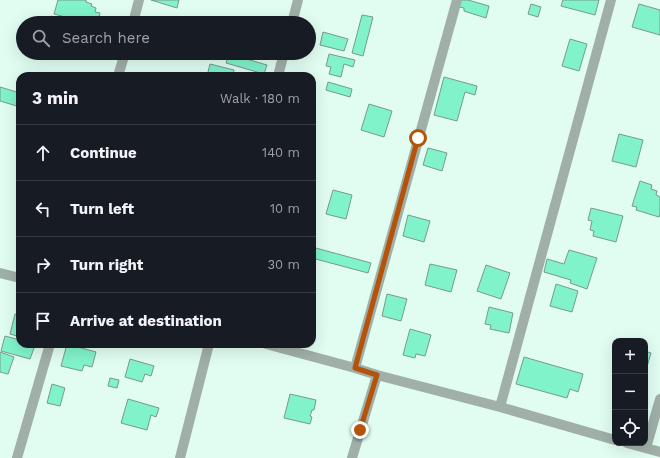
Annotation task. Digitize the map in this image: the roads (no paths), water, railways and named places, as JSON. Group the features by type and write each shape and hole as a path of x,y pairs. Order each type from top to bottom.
{"street":[{"path":"135,16 139,0"},
{"path":"294,16 298,0"},
{"path":"355,368 457,0"},
{"path":"500,407 611,0"},
{"path":"119,72 123,60"},
{"path":"279,72 282,60"},
{"path":"0,273 16,277"},
{"path":"17,458 49,348"},
{"path":"180,458 208,348"},
{"path":"281,348 500,407 612,439"},
{"path":"352,458 377,375"},
{"path":"646,448 660,399"},
{"path":"638,446 660,452"}]}
